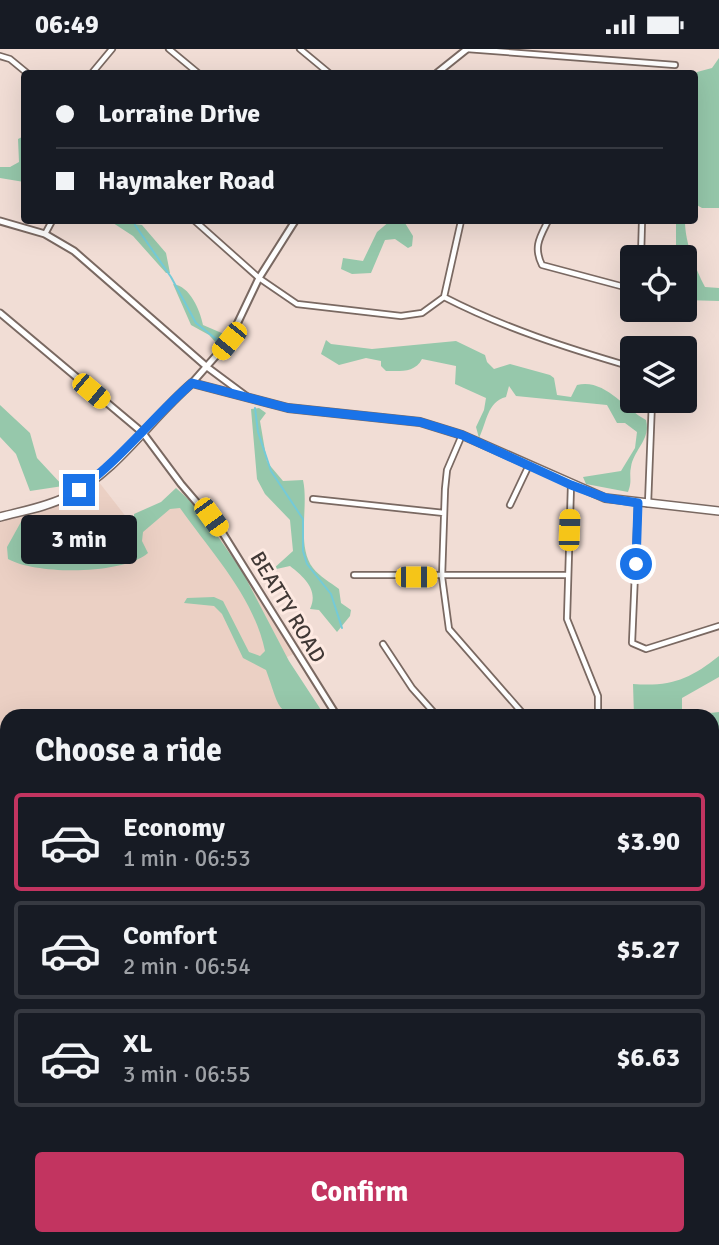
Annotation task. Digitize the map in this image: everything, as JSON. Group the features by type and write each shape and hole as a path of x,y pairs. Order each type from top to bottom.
{"main road":[{"path":"0,517 58,500 79,490 143,433 192,383 209,385 241,398 249,397 288,408 420,422 462,435 571,485 606,498 648,505 719,511"}],"street":[{"path":"94,70 112,49"},
{"path":"169,49 194,70"},
{"path":"300,49 325,70"},
{"path":"441,70 467,49 675,65"},
{"path":"0,55 23,70"},
{"path":"0,222 46,235 74,251 207,367 249,397"},
{"path":"46,235 51,224"},
{"path":"198,224 259,278 297,303 401,316 422,313 444,297 460,224"},
{"path":"192,383 229,341 259,278 293,224"},
{"path":"547,224 537,244 537,254 542,265 620,286"},
{"path":"641,245 642,224"},
{"path":"444,297 483,317 620,363"},
{"name":"BEATTY ROAD","path":"0,313 143,433 181,484 222,532 333,709"},
{"path":"648,505 652,413"},
{"path":"462,435 447,470 443,513 442,577 449,629 519,709"},
{"path":"510,505 529,465"},
{"path":"571,485 567,619 597,696 598,709"},
{"path":"313,499 443,513"},
{"path":"638,503 632,643 646,649 719,627"},
{"path":"354,575 567,575"},
{"path":"383,644 412,688 431,709"}],"shaded area":[{"path":"95,477 134,527 185,489 211,517 296,653 267,666 286,709 0,709 0,517 59,500"}],"green space":[{"path":"719,58 719,208 702,208 698,206 698,72 712,68"},
{"path":"21,138 21,182 0,178 0,167 10,167 19,162 18,139"},
{"path":"115,224 142,225 166,253 170,273 166,273 133,236"},
{"path":"386,224 406,224 413,236 412,246 408,248 395,239 385,240 371,273 352,274 341,269 343,258 363,261 377,232"},
{"path":"676,224 685,224 689,245 676,245"},
{"path":"697,269 705,287 719,288 719,301 697,300"},
{"path":"173,284 189,294 197,306 203,325 224,334 223,343 218,345 209,335 191,325"},
{"path":"326,340 331,344 372,349 456,341 485,355 487,362 494,369 510,364 550,375 554,378 557,395 571,397 577,385 587,384 605,390 620,401 620,413 636,413 646,420 646,433 630,470 628,492 586,484 583,477 621,471 635,448 637,432 625,423 617,423 607,405 516,396 509,386 506,397 495,403 488,413 479,438 476,427 486,398 455,384 456,366 422,359 411,369 386,371 381,366 381,361 366,358 339,365 321,354"},
{"path":"0,405 30,433 37,458 63,486 30,491 16,454 0,437"},
{"path":"259,408 266,413 260,421 267,462 283,481 303,480 304,537 308,559 319,574 339,589 341,603 351,610 350,616 337,632 319,610 310,609 313,596 309,585 300,575 290,566 272,570 293,551 290,520 265,494 257,479 251,409"},
{"path":"176,488 198,508 242,571 289,661 320,709 283,709 275,696 266,670 243,658 222,614 214,606 184,603 187,598 214,597 223,601 249,652 260,656 265,651 251,612 241,594 180,508 170,509 143,532 142,541 148,553 136,560 100,569 58,570 38,568 8,559 7,547 22,520 27,525 28,548 32,559 78,563 123,554 134,535 134,514 161,502"},
{"path":"719,656 719,677 682,698 682,709 634,709 633,684 669,683 699,671"}],"waterway":[{"path":"135,225 171,277 196,323 220,342"},
{"path":"255,408 258,432 271,471 303,519 303,551 307,564 331,594 342,628"}],"route":[{"path":"79,490 115,461 192,383 202,384 233,396 249,397 288,408 420,422 442,428 519,459 571,485 606,498 638,503 636,564"}]}
